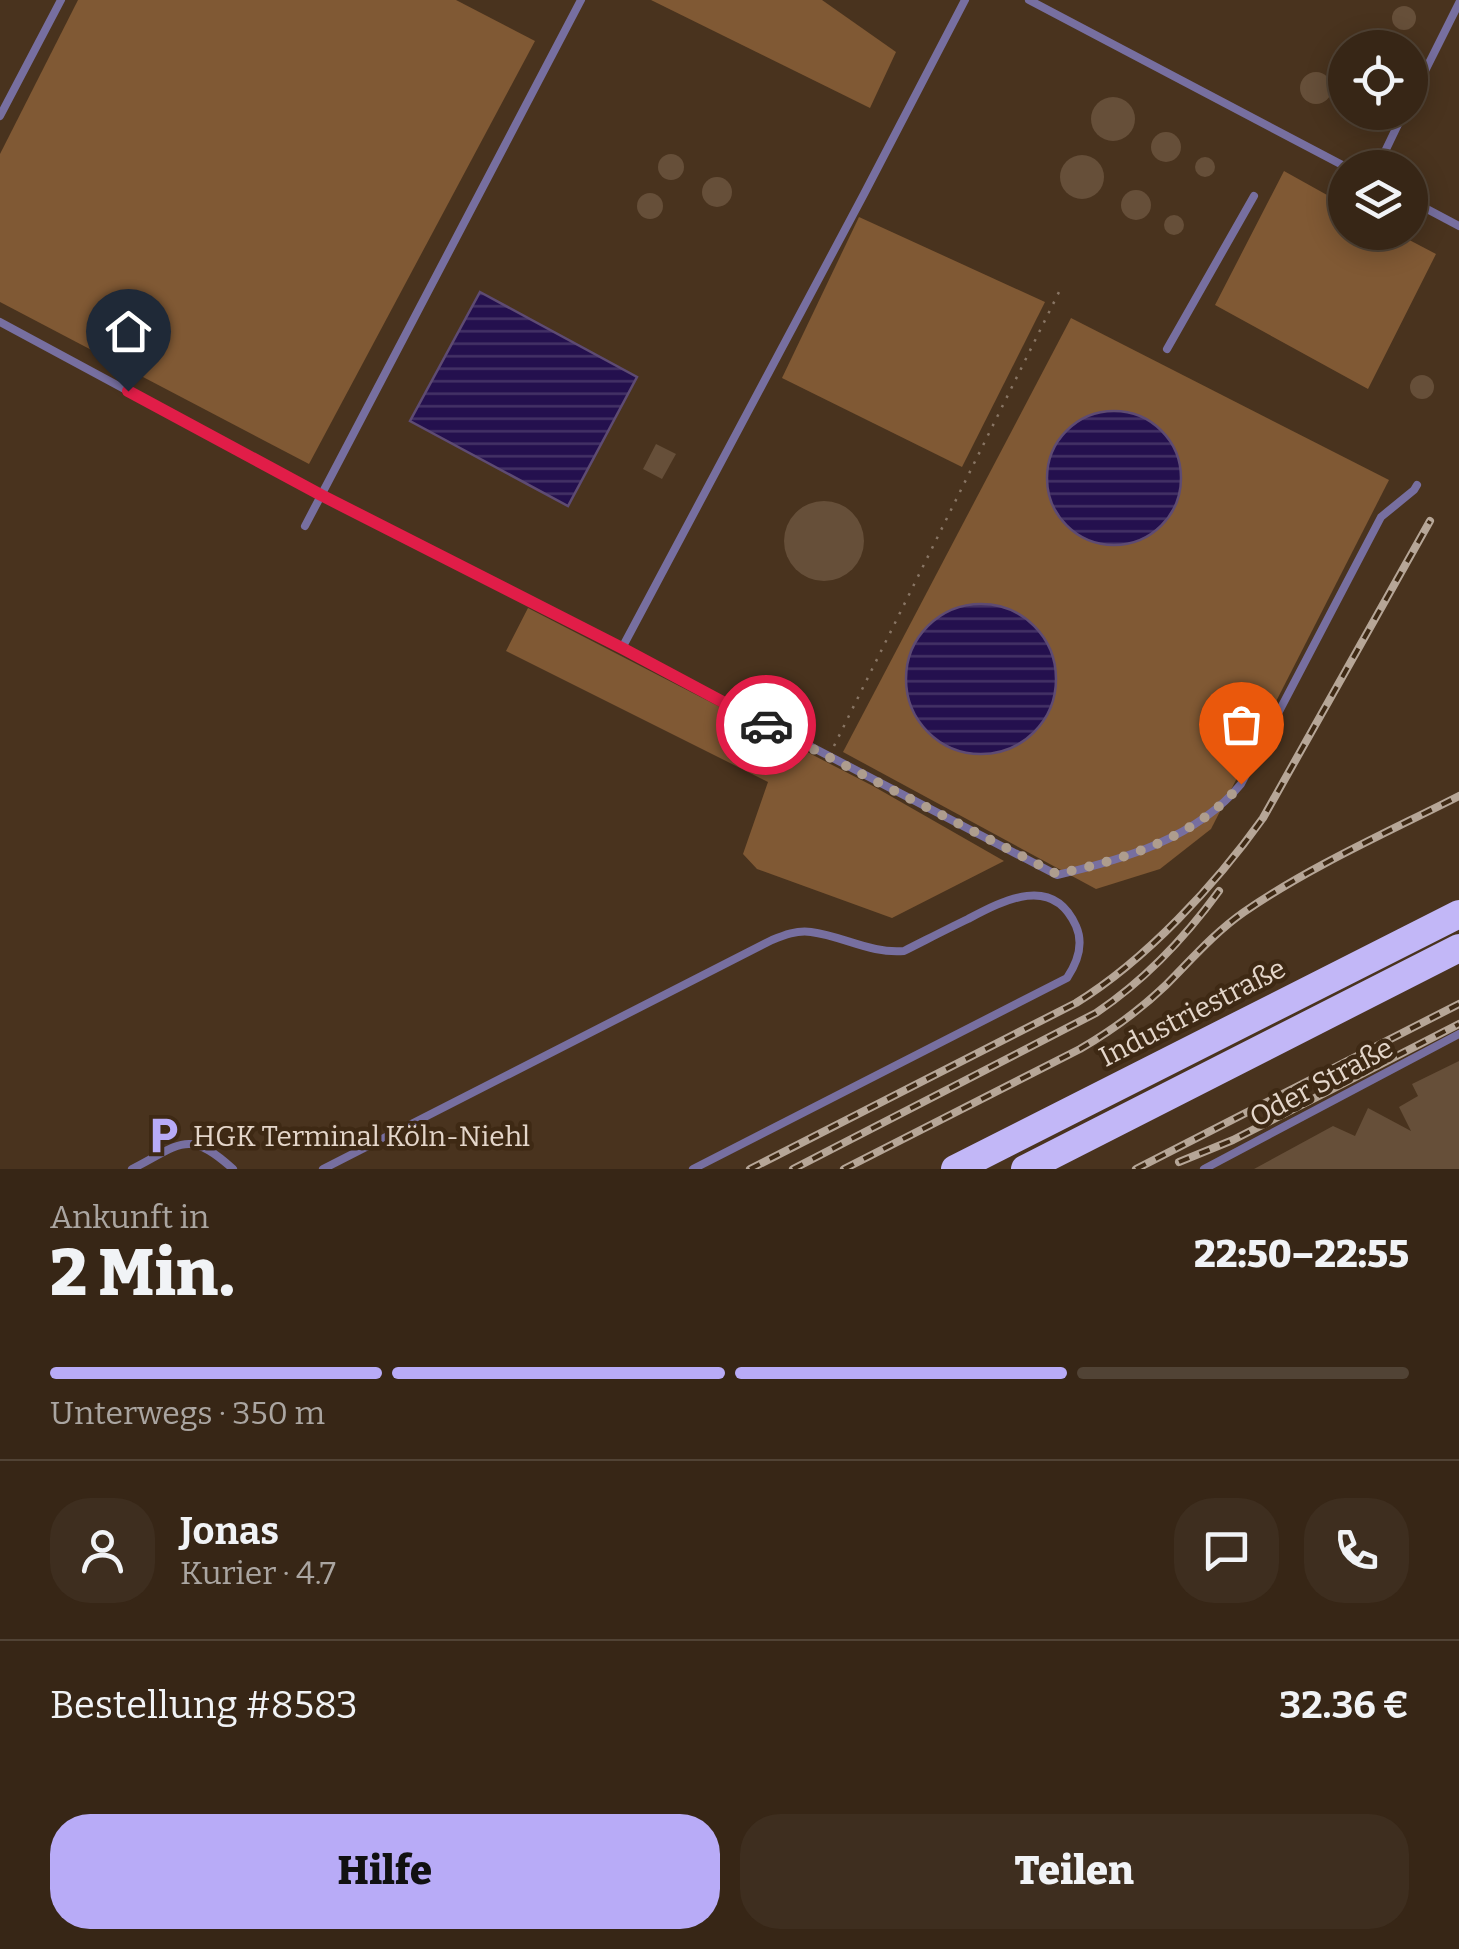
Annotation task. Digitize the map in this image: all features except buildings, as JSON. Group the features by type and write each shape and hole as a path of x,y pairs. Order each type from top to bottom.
{"highway":[{"name":"Industriestraße","path":"955,1169 1459,914"},
{"path":"1025,1169 1459,948"}],"lane":[{"path":"0,116 61,0"},
{"path":"305,526 581,0"},
{"path":"622,648 965,0"},
{"path":"1029,0 1328,157"},
{"path":"1428,66 1459,3"},
{"path":"1168,349 1254,196"},
{"path":"1428,210 1459,226"},
{"path":"0,322 321,495 1057,874 1104,864 1168,838 1208,815 1232,795 1381,517 1417,484"},
{"path":"323,1169 792,932 810,932 887,953 904,951 1006,899 1026,894 1053,900 1066,910 1080,937 1074,967 1066,978 693,1169"},
{"name":"Oder Straße","path":"1204,1169 1459,1034"},
{"path":"132,1169 194,1142 214,1151 231,1169"}],"path":[{"path":"828,757 1060,290"}],"shaded area":[{"path":"78,0 456,0 535,41 309,464 0,302 0,154"},
{"path":"651,0 822,0 896,52 870,108"},
{"path":"1284,171 1328,196 1328,250 1428,250 1436,254 1368,389 1215,305"},
{"path":"859,217 1045,302 962,467 782,378"},
{"path":"480,292 637,377 568,506 410,421"},
{"path":"1071,318 1389,480 1211,829 1160,869 1096,889 843,752"},
{"path":"1114,411 1140,416 1162,430 1176,452 1181,478 1176,504 1162,526 1140,540 1114,545 1088,540 1066,526 1052,504 1047,478 1052,452 1066,430 1088,416"},
{"path":"981,604 1010,610 1034,626 1050,650 1056,679 1050,708 1034,732 1010,748 981,754 952,748 928,732 912,708 906,679 912,650 928,626 952,610"},
{"path":"528,608 873,786 1004,861 892,918 757,869 743,854 768,782 506,651"}],"railway":[{"path":"750,1169 1076,1003 1154,943 1224,869 1263,818 1430,521"},
{"path":"844,1169 1092,1042 1146,1003 1244,912 1322,865 1459,796"},
{"path":"793,1169 1096,1013 1163,958 1219,891"},
{"path":"1136,1169 1459,1004"},
{"path":"1179,1162 1233,1140 1459,1024"}],"way so far":[{"path":"766,725 1057,874 1132,855 1168,838 1208,815 1241,784"}],"place":[{"name":"HGK Terminal Köln-Niehl","path":"163,1136"}],"route":[{"path":"128,391 766,725"}]}
